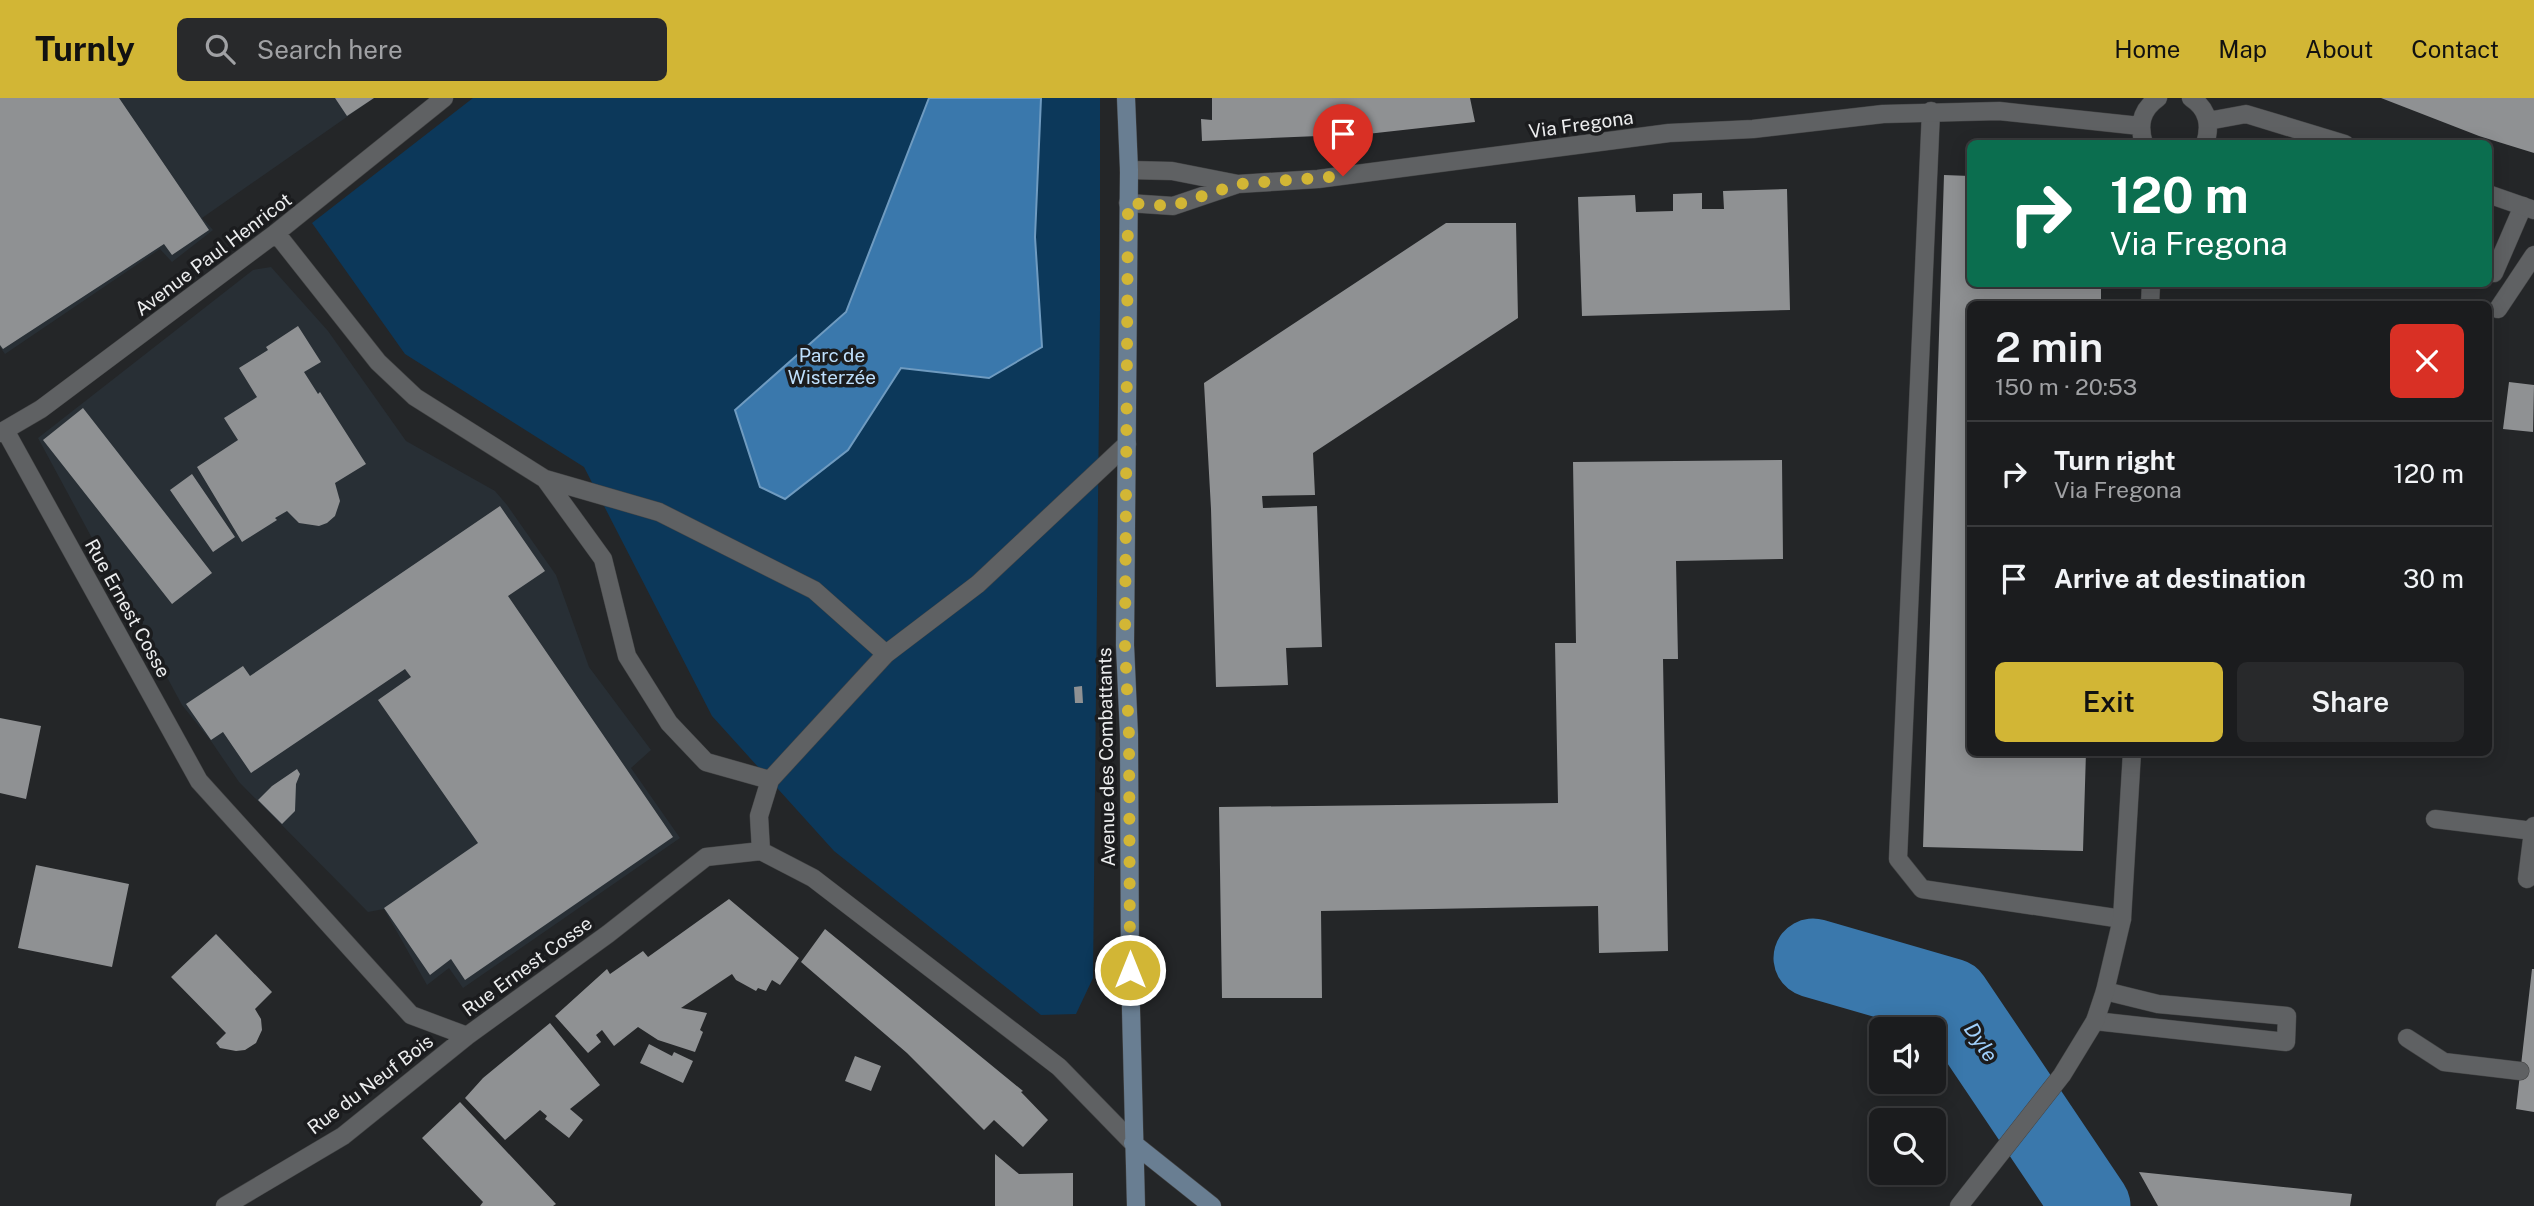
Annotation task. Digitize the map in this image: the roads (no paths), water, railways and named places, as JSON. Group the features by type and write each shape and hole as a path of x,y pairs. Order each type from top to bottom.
{"main road":[{"name":"Avenue des Combattants","path":"1126,98 1129,170 1125,645 1129,735 1136,1206"},
{"path":"1133,1143 1212,1206"}],"street":[{"name":"Avenue Paul Henricot","path":"2,431 41,409 276,233 444,98"},
{"path":"2143,140 2140,125 2147,106 2158,98"},
{"path":"2191,98 2204,110 2208,121 2206,140"},
{"path":"1931,111 1898,859 1922,889 2122,919"},
{"name":"Via Fregona","path":"1129,170 1172,171 1238,184 1318,179 1669,133 1753,129 1931,111 1999,111 2140,125"},
{"path":"2208,121 2246,114 2332,140"},
{"name":"Via Fregona","path":"1128,203 1173,206 1238,184"},
{"path":"2492,195 2529,208 2492,272"},
{"path":"276,233 378,362 415,397 545,479 659,512 814,590 886,654"},
{"path":"2498,309 2534,256"},
{"name":"Rue Ernest Cosse","path":"2,431 199,781 411,1016 467,1036 608,934 706,857 761,851"},
{"path":"1127,444 978,584 886,654 770,780 759,816 761,851 813,877 1059,1067 1133,1143"},
{"path":"545,479 603,559 627,656 669,723 706,762 770,780"},
{"path":"1959,1206 2062,1075 2095,1021 2122,919 2132,756"},
{"path":"2435,820 2534,828 2527,879"},
{"path":"2095,1021 2286,1042 2287,1016 2158,1004 2105,991"},
{"name":"Rue du Neuf Bois","path":"225,1206 343,1136 467,1036"},
{"path":"2407,1038 2444,1062 2520,1071"}],"waterway":[{"name":"Dyle","path":"1813,958 1951,998 2091,1206"}],"park label":[{"name":"Parc de Wisterzée","path":"832,366"}]}
